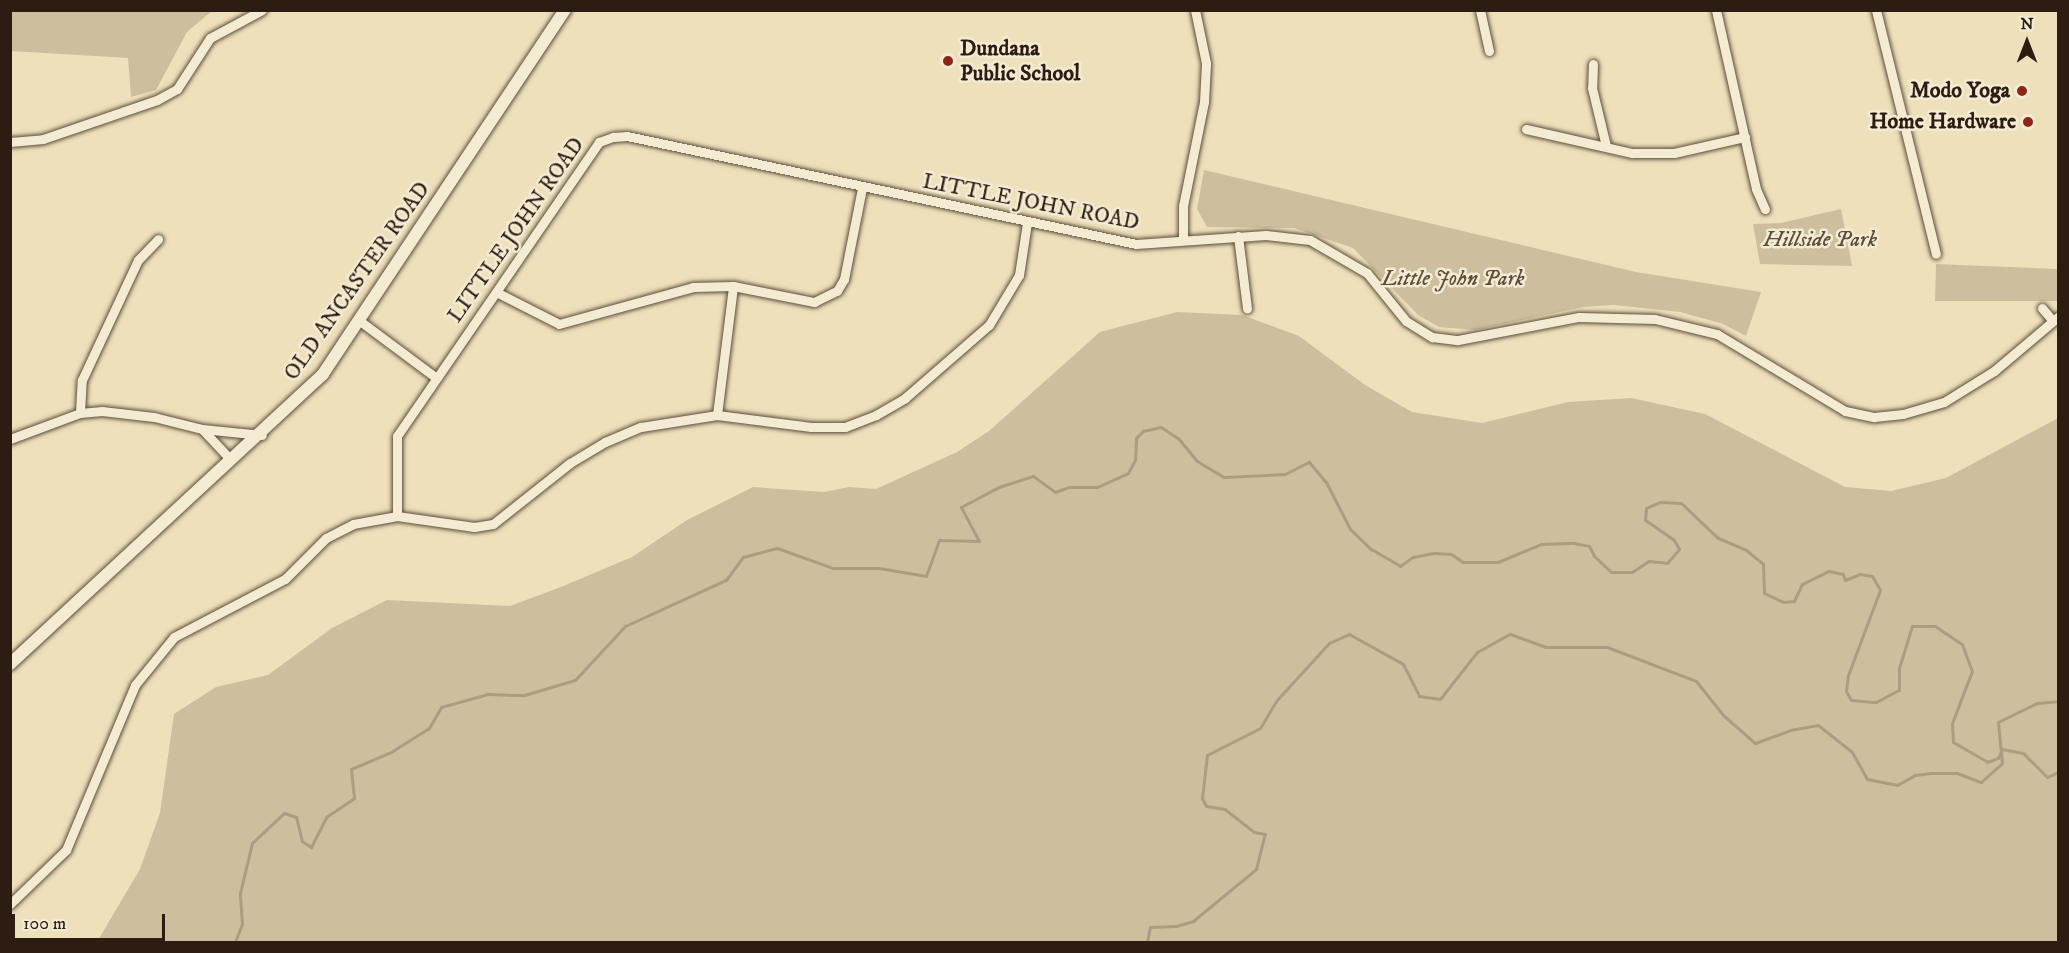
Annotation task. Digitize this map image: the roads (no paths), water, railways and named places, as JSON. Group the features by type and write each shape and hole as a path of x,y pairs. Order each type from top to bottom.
{"street":[{"path":"10,142 43,139 157,100 177,88 210,38 262,10"},
{"name":"OLD ANCASTER ROAD","path":"10,664 231,460 262,435 323,374 566,10"},
{"path":"1183,240 1184,206 1204,102 1206,63 1195,10"},
{"path":"1480,10 1489,51"},
{"path":"1716,10 1756,189 1765,209"},
{"path":"1876,10 1936,254"},
{"path":"1593,64 1592,87 1606,146"},
{"path":"1526,129 1632,153 1674,153 1745,137"},
{"name":"LITTLE JOHN ROAD","path":"397,516 397,436 435,377 498,293 598,142 613,137 627,136 862,188 1136,244 1238,236 1290,236 1329,248 1367,273 1406,321 1432,337 1458,340 1579,317 1655,319 1718,334 1845,411 1874,417 1903,414 1944,402 1994,371 2055,319 2042,308"},
{"path":"498,293 559,324 657,294 693,287 733,286 814,302 837,291 844,279 862,188"},
{"path":"10,904 66,850 135,685 174,637 285,579 326,538 353,524 397,516 474,527 493,524 570,463 605,442 668,420 717,415 811,428 845,427 905,398 989,325 1001,308 1019,274 1027,223"},
{"path":"1238,236 1247,308"},
{"path":"80,413 82,380 138,260 158,239"},
{"path":"717,415 733,286"},
{"path":"360,321 435,377"},
{"path":"10,439 80,413 123,411 202,429 262,435"},
{"path":"202,429 231,460"}],"waterway":[{"path":"235,942 242,924 240,893 252,843 284,813 296,817 302,841 311,847 326,817 354,798 351,769 391,752 429,728 441,707 488,694 524,695 575,680 625,626 726,580 743,557 777,548 833,568 879,568 926,576 939,540 979,541 961,507 999,487 1033,476 1055,492 1069,487 1097,487 1128,473 1135,460 1136,438 1143,431 1161,427 1179,439 1197,461 1224,477 1285,474 1309,462 1326,482 1350,529 1371,549 1400,566 1413,557 1434,553 1451,554 1463,562 1498,562 1541,544 1574,543 1589,546 1594,556 1611,572 1632,572 1649,561 1667,563 1679,549 1674,540 1645,520 1646,508 1660,502 1681,503 1718,538 1746,550 1763,564 1764,593 1783,602 1794,601 1802,584 1829,571 1843,574 1845,580 1860,574 1872,576 1880,590 1848,675 1846,691 1851,700 1876,702 1899,690 1899,668 1912,626 1935,626 1962,644 1972,671 1952,723 1953,742 1987,762 1998,758 2002,749"},
{"path":"1147,942 1150,927 1176,926 1193,921 1256,869 1265,834 1254,832 1225,809 1206,806 1202,798 1207,755 1260,728 1276,701 1329,643 1349,634 1403,664 1419,696 1440,699 1477,652 1510,634 1546,647 1607,647 1696,681 1723,715 1755,743 1790,730 1818,725 1852,752 1867,779 1897,785 1915,775 1931,773 1957,773 1981,782 2002,763 1998,722 2037,703 2058,701"},
{"path":"2002,749 2023,753 2047,777 2058,772"}],"place":[{"name":"Dundana Public School","path":"948,61"},
{"name":"Modo Yoga","path":"2022,91"},
{"name":"Home Hardware","path":"2028,122"}],"park label":[{"name":"Hillside Park","path":"1820,240"},
{"name":"Little John Park","path":"1453,279"}]}
